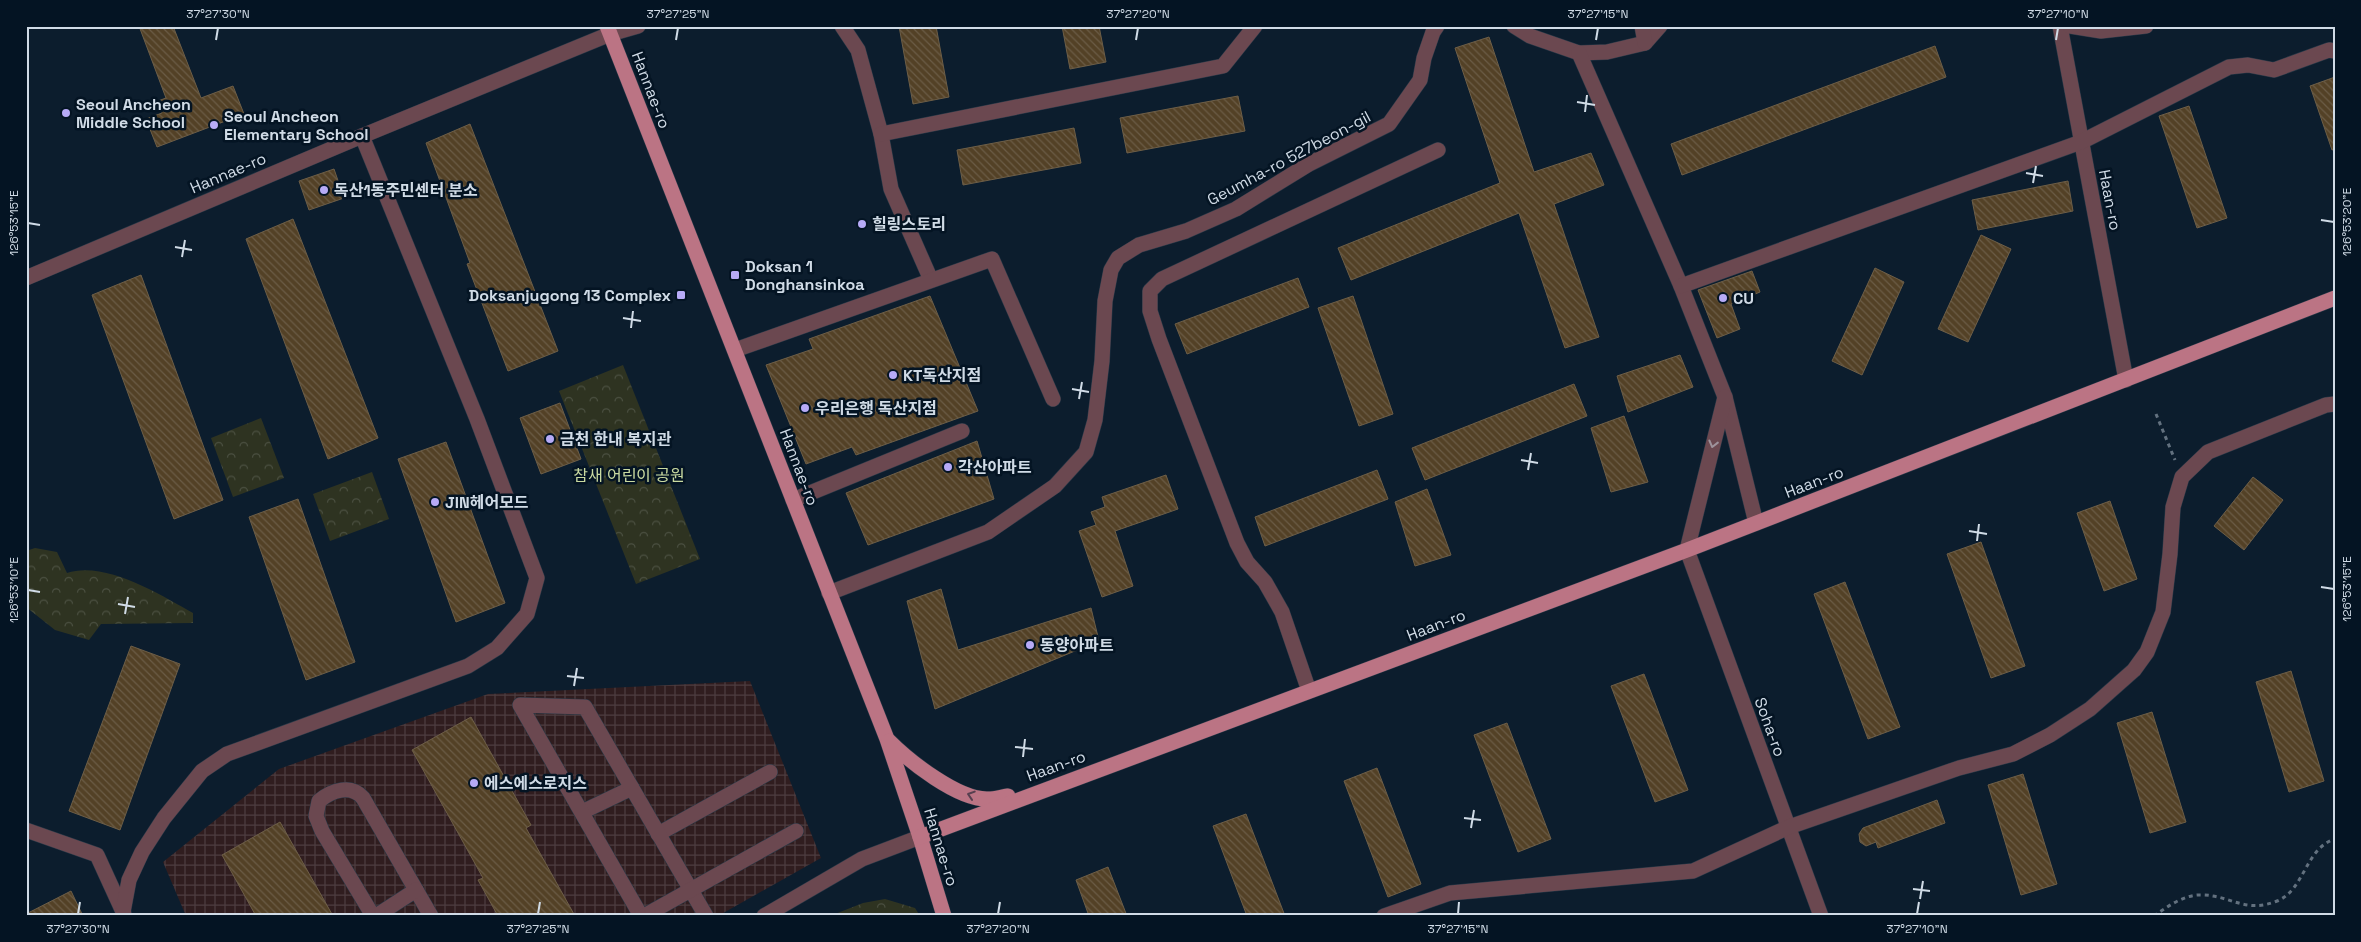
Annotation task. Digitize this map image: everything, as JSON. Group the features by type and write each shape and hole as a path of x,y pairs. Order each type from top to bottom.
{"main road":[{"name":"Hannae-ro","path":"609,30 886,739 920,837 944,916"},
{"name":"Haan-ro","path":"920,837 1687,550 2335,298"},
{"path":"886,739 920,768 942,782 966,793 987,799 1036,792"}],"street":[{"path":"609,30 638,26"},
{"path":"842,26 858,50 881,134 891,189 931,280"},
{"path":"881,134 1223,66 1255,26"},
{"name":"Geumha-ro 527beon-gil","path":"829,593 988,532 1055,486 1086,452 1095,420 1102,362 1105,301 1111,270 1118,258 1139,245 1186,231 1236,210 1309,164 1389,124 1420,80 1424,58 1437,26"},
{"path":"1514,26 1530,36 1579,53 1607,52 1645,43 1660,26"},
{"path":"1642,26 1645,43"},
{"name":"Haan-ro","path":"2060,26 2126,380"},
{"path":"2070,26 2101,31 2146,26"},
{"name":"Hannae-ro","path":"26,278 609,30"},
{"path":"1681,286 2081,142 2229,67 2248,65 2274,70 2330,50 2335,51"},
{"path":"1579,53 1681,286 1724,397 1756,523"},
{"path":"123,914 130,880 142,852 184,791 202,771 227,754 468,666 497,648 526,614 537,578 477,419 362,136"},
{"path":"1309,691 1282,612 1265,582 1247,562 1237,543 1150,311 1150,291 1162,279 1438,150"},
{"path":"734,350 992,259 1053,399"},
{"path":"1687,550 1724,397"},
{"path":"1384,916 1450,893 1694,871 1789,827 1959,768 2013,754 2050,735 2090,709 2134,670 2147,652 2163,612 2173,507 2182,477 2208,452 2326,405 2335,404"},
{"path":"793,500 962,431"},
{"name":"Soha-ro","path":"1687,550 1820,916"},
{"path":"706,916 690,890 585,707 520,705 643,916 690,890 796,831"},
{"path":"658,834 770,772"},
{"path":"582,812 632,788"},
{"path":"416,890 374,916 322,831 316,816 316,808 323,798 346,789 360,794 416,890 431,916"},
{"path":"26,830 97,855 123,914"},
{"name":"Haan-ro","path":"764,916 862,859 920,837"}],"path":[{"path":"2156,414 2182,477"},
{"path":"2154,916 2182,899 2201,895 2250,906 2275,902 2285,898 2298,882 2314,853 2324,842 2335,839"}],"shaded area":[{"path":"750,681 821,858 718,916 186,916 163,862 279,769 488,694"}],"green space":[{"name":"참새 어린이 공원","path":"623,365 700,559 636,584 559,391"},
{"path":"261,418 284,478 233,497 211,438"},
{"path":"372,472 389,519 330,541 313,494"},
{"path":"35,548 57,552 67,573 82,570 98,571 132,581 149,589 193,613 193,623 101,624 89,640 55,630 26,607 26,551"},
{"path":"885,899 915,908 920,916 830,916 863,903"}],"building":[{"path":"139,26 173,26 201,98 233,86 244,114 157,147 146,119 162,113 158,101 166,98"},
{"path":"899,26 936,26 949,97 913,104"},
{"path":"1062,26 1099,26 1106,62 1070,69"},
{"path":"1489,37 1534,172 1591,153 1604,185 1554,204 1599,337 1565,348 1519,213 1351,280 1338,248 1500,183 1455,48"},
{"path":"1935,46 1946,77 1682,175 1671,144"},
{"path":"2335,77 2335,149 2332,150 2310,86"},
{"path":"1238,96 1245,131 1127,153 1120,118"},
{"path":"2189,106 2227,218 2197,228 2159,116"},
{"path":"470,124 558,351 508,371 467,264 470,263 426,143"},
{"path":"1074,128 1081,163 963,185 957,150"},
{"name":"독산1동주민센터 분소","path":"334,169 344,198 309,210 299,181"},
{"path":"2068,181 2073,211 1978,230 1972,200"},
{"path":"293,219 378,438 328,459 246,239"},
{"path":"1981,235 2011,249 1968,342 1938,329"},
{"path":"1875,268 1904,282 1862,375 1832,361"},
{"name":"CU","path":"1752,271 1760,292 1731,304 1740,329 1717,338 1698,290"},
{"path":"141,275 223,500 174,519 92,295"},
{"path":"1298,278 1309,307 1187,354 1175,324"},
{"name":"KT독산지점","path":"930,296 978,411 856,455 852,447 806,464 766,365 813,349 809,339"},
{"path":"1353,296 1393,414 1359,426 1318,308"},
{"path":"1680,355 1693,387 1628,412 1617,376"},
{"path":"1574,384 1587,416 1425,480 1412,448"},
{"name":"금천 한내 복지관","path":"560,403 581,459 541,474 520,418"},
{"path":"1624,416 1648,482 1611,492 1591,428"},
{"name":"각산아파트","path":"977,441 994,499 868,545 846,493"},
{"path":"446,442 505,603 456,622 398,459"},
{"path":"1377,470 1388,499 1265,546 1255,517"},
{"path":"1166,475 1178,509 1115,531 1133,586 1102,597 1079,531 1096,525 1091,512 1105,507 1102,497"},
{"path":"2253,477 2283,500 2244,550 2214,526"},
{"path":"1427,489 1451,555 1415,566 1395,502"},
{"path":"298,499 355,662 306,680 249,517"},
{"path":"2110,501 2137,579 2104,591 2077,513"},
{"path":"1981,542 2025,666 1991,678 1947,554"},
{"path":"1845,582 1900,727 1868,739 1814,594"},
{"name":"동양아파트","path":"941,589 958,650 1091,608 1099,641 935,709 907,601"},
{"path":"131,646 180,664 120,830 69,811"},
{"path":"2291,671 2324,781 2289,792 2256,682"},
{"path":"1644,674 1688,790 1655,802 1611,686"},
{"path":"2152,712 2186,822 2150,833 2117,723"},
{"path":"471,717 531,825 526,828 575,916 498,916 478,880 483,878 412,750"},
{"path":"1507,723 1551,839 1518,852 1474,735"},
{"path":"1377,768 1421,884 1388,897 1344,781"},
{"path":"2023,774 2057,884 2021,895 1988,785"},
{"path":"1937,800 1945,823 1878,848 1876,842 1866,846 1860,842 1859,834 1863,828"},
{"path":"1246,814 1285,916 1247,916 1213,826"},
{"path":"280,822 333,916 256,916 222,855"},
{"path":"1108,867 1127,916 1089,916 1076,880"},
{"path":"71,891 83,916 26,916 26,914"}],"place":[{"name":"Seoul Ancheon Middle School","path":"66,113"},
{"name":"Seoul Ancheon Elementary School","path":"214,125"},
{"name":"독산1동주민센터 분소","path":"324,190"},
{"name":"힐링스토리","path":"862,224"},
{"name":"Doksan 1 Donghansinkoa","path":"735,275"},
{"name":"Doksanjugong 13 Complex","path":"681,295"},
{"name":"CU","path":"1723,298"},
{"name":"KT독산지점","path":"893,375"},
{"name":"우리은행 독산지점","path":"805,408"},
{"name":"금천 한내 복지관","path":"550,439"},
{"name":"각산아파트","path":"948,467"},
{"name":"JIN헤어모드","path":"435,502"},
{"name":"동양아파트","path":"1030,645"},
{"name":"에스에스로지스","path":"474,783"}]}
